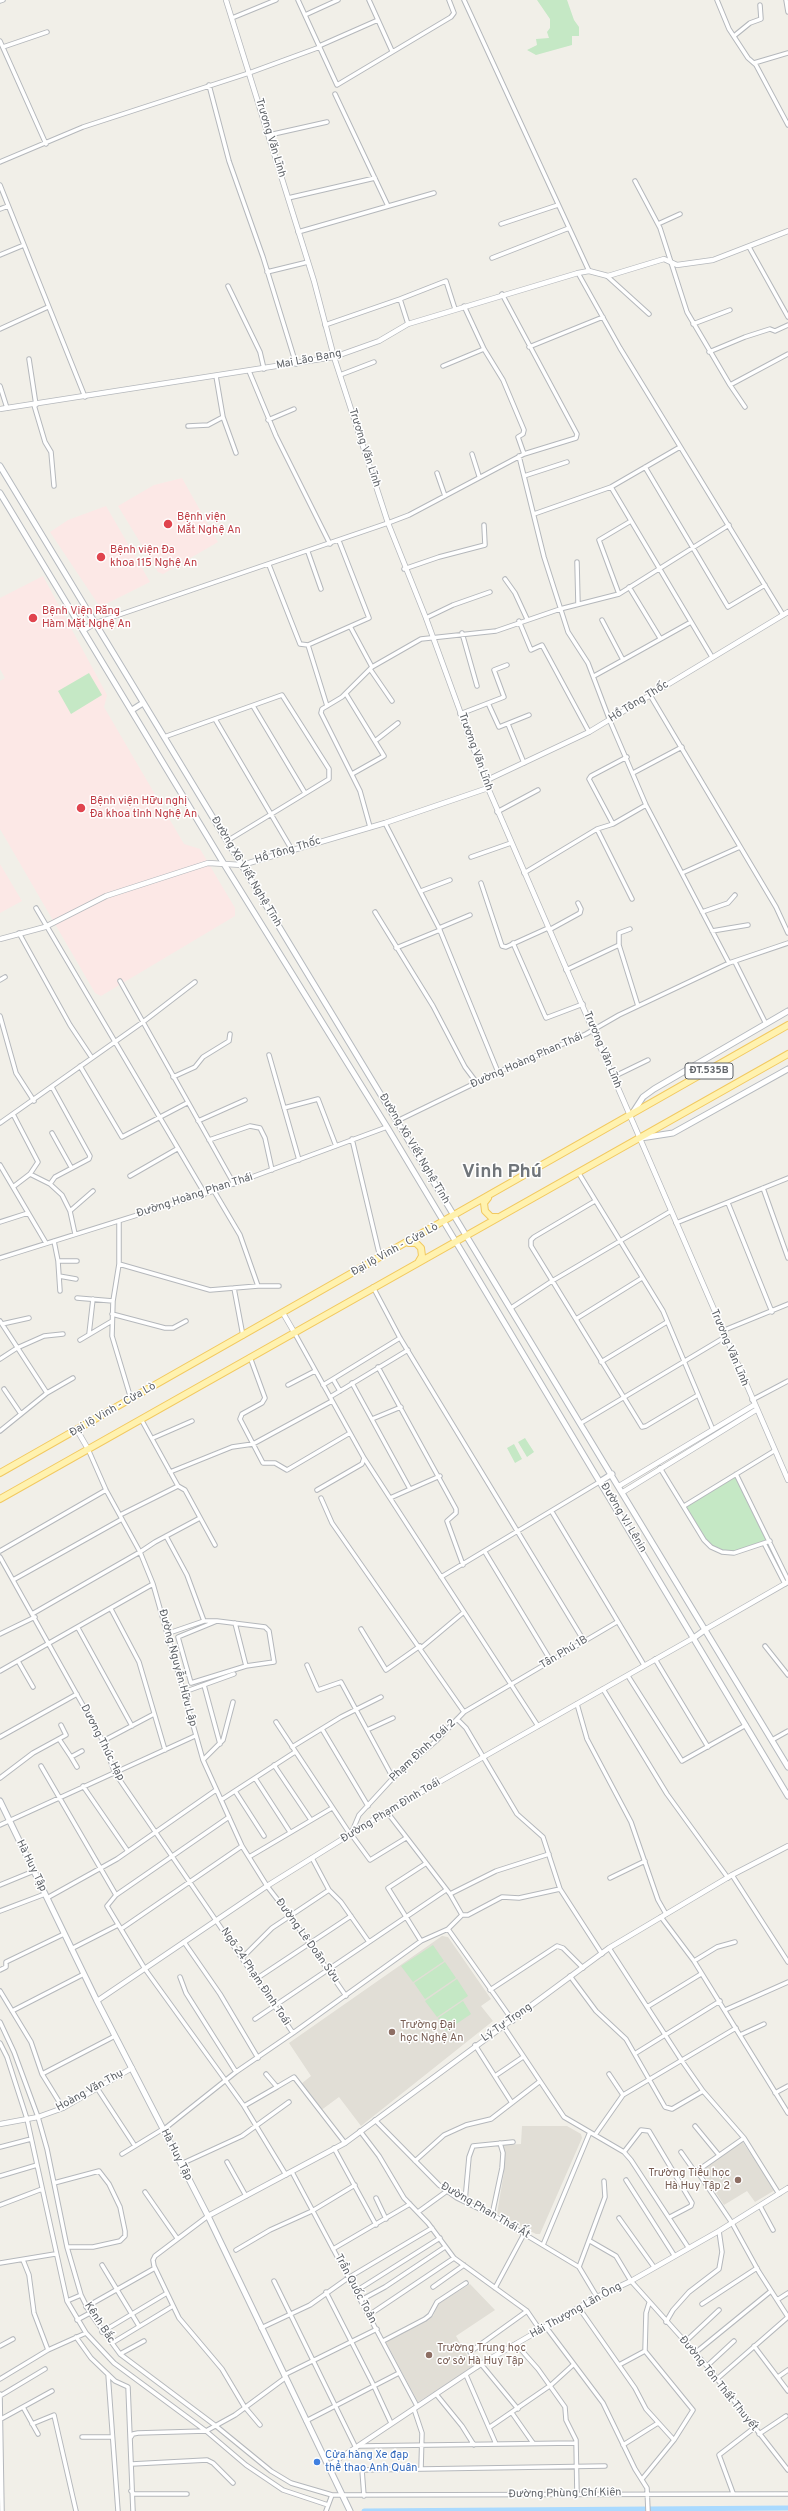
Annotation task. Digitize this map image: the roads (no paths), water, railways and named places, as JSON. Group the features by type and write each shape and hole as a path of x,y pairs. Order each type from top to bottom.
{"main road":[{"name":"Đường Xô Viết Nghệ Tĩnh","path":"0,466 467,1235"},
{"name":"Đường Xô Viết Nghệ Tĩnh","path":"0,493 224,864 388,1127 456,1241"},
{"path":"83,630 95,623"},
{"path":"132,710 143,703"},
{"path":"630,1116 639,1102 654,1089 788,1011"},
{"name":"Đại lộ Vinh - Cửa Lò","path":"0,1473 489,1197 788,1025"},
{"name":"Đại lộ Vinh - Cửa Lò","path":"0,1499 417,1262 641,1138 788,1054"},
{"path":"641,1138 674,1133 788,1069"},
{"path":"489,1197 484,1204 485,1211 491,1217 499,1216"},
{"name":"Đường V.I Lênin","path":"467,1235 788,1767"},
{"name":"Đường V.I Lênin","path":"456,1241 695,1636 788,1796"},
{"path":"406,1244 416,1243 421,1248 422,1256 417,1262"},
{"path":"601,1480 612,1474"},
{"path":"695,1636 706,1629"},
{"name":"Hà Huy Tập","path":"0,1801 97,2001 208,2216 350,2511"}],"street":[{"name":"Trương Văn Lĩnh","path":"226,0 308,262 334,357 404,569 426,618 497,812 566,970 583,1004 756,1410 788,1480"},
{"path":"232,18 276,0"},
{"path":"298,0 337,85 454,15 449,0"},
{"path":"305,15 330,2 338,0"},
{"path":"369,0 392,51"},
{"path":"464,0 589,271"},
{"path":"717,0 734,36 748,58 754,63 788,125"},
{"path":"786,0 788,12"},
{"path":"734,36 750,23 762,19 760,5"},
{"path":"0,162 46,144 82,127 250,73 319,47 378,20"},
{"path":"3,47 47,32"},
{"path":"0,41 46,144"},
{"path":"754,63 788,52"},
{"path":"209,85 229,161 267,272 296,364"},
{"path":"335,94 388,206"},
{"path":"269,135 327,122"},
{"path":"288,198 374,178"},
{"path":"635,181 658,224 683,304 709,352 745,407"},
{"path":"0,185 85,397"},
{"path":"298,232 434,193"},
{"path":"501,224 558,205"},
{"path":"0,209 8,206"},
{"path":"658,224 680,214"},
{"path":"492,258 569,228"},
{"path":"607,276 664,259 677,265 713,260 749,247 788,230"},
{"path":"0,255 24,245"},
{"path":"749,247 788,317"},
{"path":"267,272 308,262"},
{"name":"Mai Lão Bạng","path":"0,409 35,405 334,357 379,341 408,324 502,294 589,271 607,276"},
{"path":"578,273 680,447 765,585 786,614"},
{"path":"607,276 649,314"},
{"path":"325,325 446,281 455,309"},
{"path":"228,286 260,352 264,368"},
{"path":"95,623 308,552 388,523 445,496 479,476 519,456 578,436 529,347 502,294"},
{"path":"400,299 408,324"},
{"path":"464,306 484,349 503,380 524,430 523,434 518,438 524,454"},
{"path":"0,329 48,307"},
{"path":"693,324 730,310"},
{"path":"529,347 603,317"},
{"path":"709,352 745,337 770,329 775,331 788,325"},
{"path":"442,366 484,349"},
{"path":"730,385 788,354"},
{"path":"29,359 35,405 45,442 51,452 54,486"},
{"path":"340,375 374,362"},
{"path":"249,371 268,420 330,544"},
{"path":"216,376 223,417 236,453"},
{"path":"0,386 7,408"},
{"path":"268,420 294,409"},
{"path":"188,426 208,425 223,417"},
{"path":"534,514 611,487 680,447"},
{"path":"472,454 479,476"},
{"path":"519,456 560,609 568,632 585,655 610,721 646,805 729,963"},
{"path":"524,476 567,462"},
{"path":"645,467 728,607 765,585"},
{"path":"437,472 445,496"},
{"path":"611,487 712,657"},
{"path":"619,594 600,540 631,521"},
{"path":"404,569 439,557 485,545 484,525"},
{"path":"370,827 352,774 321,714 321,710 346,694 371,668 421,639 462,633 496,631 519,621 619,594 728,525"},
{"path":"269,565 300,644 308,645 352,628 368,620 369,617 339,540"},
{"path":"308,552 321,589"},
{"path":"577,562 578,604"},
{"path":"505,578 515,593 527,619"},
{"path":"629,587 660,638"},
{"path":"426,618 453,605 490,592"},
{"name":"Hồ Tông Thốc","path":"485,781 610,721 712,657 786,614"},
{"path":"602,620 623,660"},
{"path":"519,621 531,650 542,645 589,732"},
{"path":"594,676 691,622"},
{"path":"352,628 371,668 392,701"},
{"path":"462,633 477,686"},
{"path":"308,645 327,706"},
{"path":"460,714 504,697 494,670 507,665"},
{"path":"346,694 384,757 352,774"},
{"path":"650,695 776,906 788,933"},
{"path":"164,737 282,696 330,769 329,779 227,841"},
{"path":"488,703 497,727 530,715"},
{"path":"253,706 305,793"},
{"path":"215,720 292,850"},
{"path":"375,741 398,723"},
{"path":"508,724 524,763"},
{"path":"633,773 682,747"},
{"path":"613,824 589,779 590,776 626,758"},
{"name":"Hồ Tông Thốc","path":"0,939 46,927 114,892 208,863 242,865 370,827 488,788"},
{"path":"497,812 538,790"},
{"path":"524,873 597,829 613,824 646,805"},
{"path":"385,822 440,929 498,1072"},
{"path":"597,829 632,899"},
{"path":"471,858 511,843"},
{"path":"682,872 740,847"},
{"path":"421,891 450,880"},
{"path":"481,883 500,944 504,947 548,929 580,913 581,909 578,903"},
{"path":"702,912 728,903 735,895"},
{"path":"36,908 114,1043 205,1194"},
{"path":"375,912 433,1006 465,1067 477,1083"},
{"path":"396,948 470,916"},
{"path":"712,931 748,925"},
{"path":"630,928 619,933 619,945 638,1006"},
{"path":"19,934 62,1012 92,1058"},
{"path":"513,943 546,1018 583,1004"},
{"name":"Đường Hoàng Phan Thái","path":"397,1121 498,1072 593,1030 638,1006 729,963 788,943"},
{"path":"566,970 619,945"},
{"path":"734,962 766,1024"},
{"path":"0,980 5,977"},
{"path":"120,981 187,1103 234,1184"},
{"path":"0,1123 114,1043 195,982"},
{"path":"0,1016 16,1073 34,1100"},
{"path":"174,1077 196,1067 202,1057 229,1041 230,1034"},
{"path":"269,1055 299,1160"},
{"path":"613,1077 648,1060"},
{"path":"80,1066 121,1136 125,1137 187,1103"},
{"path":"50,1184 55,1177 88,1159 90,1156 52,1087"},
{"path":"284,1108 318,1099 336,1146"},
{"path":"198,1121 245,1100"},
{"path":"13,1114 38,1160 38,1164 30,1174 13,1187"},
{"path":"209,1140 250,1126 260,1128 265,1138 272,1170"},
{"name":"Đường Hoàng Phan Thái","path":"0,1258 214,1191 388,1127"},
{"path":"52,1134 71,1167"},
{"path":"352,1139 380,1258"},
{"path":"130,1176 177,1149"},
{"path":"0,1165 46,1243"},
{"path":"578,1172 667,1322 712,1430"},
{"path":"30,1174 50,1184 62,1195 70,1211 75,1234"},
{"path":"676,1223 788,1178"},
{"path":"763,1188 788,1258"},
{"path":"70,1211 93,1191"},
{"path":"214,1191 243,1241 258,1286"},
{"path":"595,1201 531,1240 531,1246 640,1425 644,1427 698,1395"},
{"path":"728,1202 772,1312"},
{"path":"511,1308 552,1281 671,1211"},
{"path":"0,1222 28,1213"},
{"path":"119,1221 119,1264 113,1301 112,1320 114,1344 131,1399"},
{"path":"54,1241 58,1262 60,1291"},
{"path":"58,1262 77,1261"},
{"path":"119,1264 210,1290 258,1286 279,1286"},
{"path":"59,1276 76,1279"},
{"path":"576,1319 642,1278"},
{"path":"373,1287 400,1338 519,1531 584,1641"},
{"path":"234,1288 243,1336"},
{"path":"77,1298 113,1301"},
{"path":"89,1334 93,1299"},
{"path":"722,1331 772,1312 788,1304"},
{"path":"112,1314 165,1328 172,1328 186,1321"},
{"path":"283,1314 364,1458 538,1726"},
{"path":"29,1318 1,1322 47,1393"},
{"path":"80,1340 112,1320"},
{"path":"601,1362 667,1322"},
{"path":"0,1358 17,1348 44,1336 63,1334"},
{"path":"581,1423 683,1360 725,1337"},
{"path":"323,1385 400,1338"},
{"path":"170,1472 232,1447 253,1444 331,1399 352,1383 408,1350"},
{"path":"250,1357 265,1398 262,1403 240,1417 263,1463 275,1463 287,1470 350,1433"},
{"path":"378,1367 440,1476 457,1510 447,1521 463,1565"},
{"path":"288,1385 315,1371"},
{"path":"0,1431 47,1393 73,1378"},
{"path":"333,1379 340,1391"},
{"path":"752,1400 788,1381"},
{"path":"352,1383 410,1488"},
{"path":"4,1389 21,1414"},
{"path":"619,1486 754,1405"},
{"path":"372,1419 401,1407"},
{"path":"623,1492 756,1410"},
{"path":"141,1419 153,1438 178,1486 185,1490 215,1545"},
{"path":"153,1438 192,1422"},
{"path":"77,1430 88,1449"},
{"name":"Đường Nguyễn Hữu Lập","path":"88,1449 106,1490 140,1552 154,1584 195,1736 203,1760 242,1846 267,1886"},
{"path":"684,1506 774,1451"},
{"path":"317,1490 362,1464 364,1458"},
{"path":"660,1468 704,1540 718,1551 734,1553 770,1541"},
{"path":"736,1474 770,1541 787,1582"},
{"path":"390,1498 440,1476"},
{"path":"441,1577 552,1512 601,1480"},
{"path":"13,1580 121,1517 178,1486"},
{"path":"0,1550 106,1490"},
{"path":"321,1498 332,1523 464,1712"},
{"path":"552,1512 644,1665"},
{"path":"0,1634 166,1536 200,1518"},
{"path":"166,1536 187,1575 204,1621"},
{"path":"764,1543 787,1582"},
{"path":"485,1552 551,1661"},
{"name":"Dương Thúc Hạp","path":"0,1557 104,1741 115,1773 217,1920"},
{"path":"706,1629 787,1582"},
{"path":"0,1671 154,1584"},
{"path":"111,1609 137,1656 165,1750"},
{"path":"361,1629 386,1670 420,1647 464,1612"},
{"path":"168,1633 204,1621 217,1621 263,1626 268,1631 274,1662 246,1666 195,1684 190,1682 178,1638 217,1621"},
{"name":"Tân Phú 1B","path":"511,1685 617,1622"},
{"path":"235,1623 246,1666"},
{"path":"78,1628 132,1726"},
{"name":"Đường Phạm Đình Toái","path":"97,2001 267,1886 387,1812 628,1676 644,1665 695,1636"},
{"path":"765,1646 788,1675"},
{"path":"655,1659 708,1747"},
{"path":"18,1661 33,1687"},
{"path":"308,1665 318,1690 340,1681 393,1778"},
{"path":"184,1692 234,1674"},
{"path":"628,1676 681,1761 685,1761 746,1725"},
{"path":"204,1685 220,1744"},
{"name":"Phạm Đình Toái 2","path":"351,1834 359,1816 393,1778 464,1712 511,1685"},
{"path":"603,1690 668,1794 730,1877 788,1962"},
{"path":"0,1737 77,1694"},
{"path":"292,1747 356,1709 381,1697"},
{"path":"203,1760 220,1744 233,1702"},
{"path":"577,1704 587,1739 631,1822 658,1900 666,1914"},
{"path":"104,1741 154,1714"},
{"path":"367,1730 393,1718"},
{"path":"457,1719 466,1728 517,1814 544,1837 560,1889 602,1954"},
{"path":"276,1722 332,1808 370,1860 406,1838"},
{"path":"0,1778 32,1752 66,1735 61,1725"},
{"path":"322,1729 368,1806"},
{"path":"772,1740 788,1731"},
{"path":"0,1825 59,1796 115,1773 195,1736"},
{"path":"59,1739 76,1767"},
{"path":"71,1757 82,1752"},
{"path":"221,1800 295,1752"},
{"path":"274,1765 311,1820"},
{"path":"41,1766 116,1895"},
{"path":"255,1778 290,1832"},
{"path":"83,1786 127,1850"},
{"path":"0,1911 46,1896 100,1869 216,1790"},
{"path":"235,1791 264,1836"},
{"path":"249,1857 332,1808"},
{"path":"387,1812 450,1894 462,1915"},
{"path":"229,1817 116,1895 106,1904 145,1968 244,2106 286,2175"},
{"path":"72,1949 119,1927 190,1882 242,1846"},
{"name":"Lý Tự Trọng","path":"208,2216 345,2143 475,2045 513,2021 570,1976 609,1948 730,1877 788,1846"},
{"path":"450,1894 496,1871 549,1854"},
{"path":"312,1858 329,1890 341,1902 369,1942"},
{"path":"610,1878 645,1861"},
{"path":"420,1941 388,1888 426,1864"},
{"path":"0,1885 34,1871"},
{"name":"Đường Lê Doãn Sửu","path":"267,1886 291,1917 346,1996"},
{"path":"122,2154 163,2129 225,2080 346,1996 420,1941 448,1929 462,1915 468,1915 502,1897 519,1898 560,1889"},
{"path":"243,1957 272,1928 291,1917 329,1890"},
{"path":"255,2018 446,1890"},
{"path":"256,1979 351,1916"},
{"path":"661,1917 694,1961 720,2001 788,2114"},
{"name":"Ngõ 24 Phạm Đình Toái","path":"217,1920 230,1944 243,1957 256,1979 294,2033"},
{"path":"448,1929 513,2021"},
{"path":"0,1970 6,1967 6,1962 64,1934"},
{"path":"184,1942 220,1994 258,2058"},
{"path":"694,1961 718,1947 735,1942"},
{"path":"490,1990 557,1946 563,1948 583,1968"},
{"path":"609,1948 682,2061 703,2091 744,2138 779,2194"},
{"path":"12,2011 84,1974"},
{"path":"647,2007 702,1974"},
{"path":"570,1976 596,2011 623,2036 636,2053 664,2106 668,2109 703,2091"},
{"path":"180,1977 186,1993 236,2072"},
{"path":"725,2010 788,1982"},
{"path":"0,1991 31,2042 42,2074 63,2108"},
{"path":"636,2053 720,2001"},
{"name":"Kênh Bắc","path":"0,2022 14,2052 38,2117 54,2183 67,2247 81,2295 102,2332 120,2354 216,2426 259,2463 281,2478 304,2488 332,2495 342,2495"},
{"path":"740,2035 764,2024"},
{"path":"504,2027 522,2057 564,2117 624,2152 634,2163 688,2247"},
{"path":"595,2135 623,2095 736,2028"},
{"path":"42,2074 115,2036"},
{"name":"Kênh Bắc","path":"0,2043 7,2057 27,2119 55,2254 67,2301 86,2333 114,2363 206,2431 246,2465 284,2491 308,2500 328,2505"},
{"path":"475,2045 512,2103"},
{"path":"495,2076 522,2057"},
{"name":"Hoàng Văn Thụ","path":"0,2124 38,2117 63,2108 132,2068"},
{"path":"266,2074 277,2087"},
{"path":"609,2074 623,2095"},
{"path":"244,2106 294,2078 345,2143"},
{"path":"415,2162 444,2135 466,2125 491,2119 539,2082"},
{"path":"775,2093 788,2086"},
{"path":"97,2088 135,2146"},
{"path":"181,2164 242,2136 288,2102"},
{"name":"Đường Phan Thái Ất","path":"375,2120 415,2162 447,2191 544,2245 579,2268 597,2297"},
{"path":"695,2126 718,2154"},
{"path":"624,2152 642,2129 649,2131 692,2203 691,2206 670,2217"},
{"path":"360,2131 410,2204 432,2228 454,2258 527,2311 540,2330"},
{"path":"544,2245 590,2132"},
{"path":"697,2171 718,2154 744,2138"},
{"path":"0,2147 31,2140"},
{"path":"465,2202 470,2150 472,2146 513,2142"},
{"path":"492,2215 502,2168 503,2153 500,2143"},
{"path":"334,2148 376,2225"},
{"path":"681,2152 693,2169 697,2171 732,2223 757,2268 788,2317 717,2379"},
{"path":"227,2162 246,2196"},
{"path":"0,2176 37,2165"},
{"path":"54,2183 99,2171 109,2184 121,2213 125,2236 120,2241 92,2247 67,2247"},
{"name":"Trần Quốc Toản","path":"292,2172 348,2278 377,2329 416,2408 422,2433 420,2469"},
{"path":"626,2180 674,2255"},
{"path":"579,2268 605,2196 604,2181"},
{"path":"236,2250 270,2230 312,2211 355,2185"},
{"name":"Hải Thượng Lãn Ông","path":"328,2466 479,2366 597,2297 630,2281 688,2247 719,2231 788,2188"},
{"path":"0,2205 42,2189"},
{"path":"418,2212 447,2191"},
{"path":"145,2192 177,2238"},
{"path":"376,2198 386,2219"},
{"path":"333,2249 410,2204"},
{"path":"760,2206 773,2230"},
{"path":"208,2216 177,2238 155,2256 153,2260 155,2268 179,2318 222,2369 246,2408 260,2425"},
{"path":"619,2218 654,2267"},
{"path":"261,2328 310,2305 326,2292 348,2278 432,2228"},
{"path":"666,2322 673,2310 689,2292 719,2268 722,2252 719,2231"},
{"path":"495,2288 524,2234"},
{"path":"356,2291 440,2238"},
{"name":"Đường Tôn Thất Thuyết","path":"590,2241 613,2253 630,2281 707,2366 788,2470"},
{"path":"361,2300 390,2284 445,2247"},
{"path":"0,2263 55,2254"},
{"path":"369,2315 454,2258"},
{"path":"23,2260 29,2275 34,2313 48,2350"},
{"path":"102,2266 140,2326"},
{"path":"433,2287 464,2266"},
{"path":"86,2306 155,2268"},
{"path":"702,2304 757,2268"},
{"path":"274,2281 292,2313 358,2447 576,2443"},
{"path":"383,2341 425,2319 430,2315 437,2302 466,2283"},
{"path":"695,2353 772,2291"},
{"path":"326,2292 374,2385 391,2423"},
{"path":"102,2332 167,2293"},
{"path":"777,2300 788,2293"},
{"path":"67,2301 81,2295"},
{"path":"643,2478 674,2440 692,2413 693,2408 645,2351 646,2313 649,2303"},
{"path":"112,2343 173,2306"},
{"path":"579,2308 658,2423 674,2440"},
{"path":"685,2342 719,2310"},
{"path":"518,2409 479,2366 470,2352 527,2311"},
{"path":"77,2320 90,2313"},
{"path":"546,2327 603,2403 635,2469 643,2478 648,2493 648,2511"},
{"path":"131,2437 133,2434 138,2432 206,2431 246,2408 285,2377 377,2329"},
{"path":"0,2379 48,2350 86,2333"},
{"path":"76,2337 91,2358 108,2374 128,2387 133,2511"},
{"path":"0,2346 13,2339"},
{"path":"120,2354 144,2341"},
{"path":"707,2366 734,2341"},
{"path":"516,2344 551,2386 565,2407 566,2420 576,2443 577,2495"},
{"path":"754,2346 788,2391"},
{"path":"619,2366 645,2351"},
{"path":"490,2427 551,2386 573,2365"},
{"path":"2,2511 0,2395 45,2369"},
{"path":"778,2377 788,2370"},
{"path":"306,2420 399,2372"},
{"path":"108,2374 118,2511"},
{"path":"466,2376 490,2427 496,2444"},
{"path":"1,2419 52,2391"},
{"path":"436,2394 462,2426 474,2445"},
{"path":"23,2407 38,2434"},
{"path":"512,2413 533,2443"},
{"path":"32,2424 54,2415 76,2511"},
{"path":"759,2434 786,2416"},
{"path":"623,2445 658,2423"},
{"path":"733,2494 719,2455 754,2428"},
{"path":"82,2437 112,2437"},
{"path":"132,2464 207,2460 213,2462 233,2483"},
{"path":"364,2496 362,2470 605,2466"},
{"path":"277,2486 281,2478"},
{"path":"284,2491 288,2481"},
{"path":"300,2497 304,2488"},
{"path":"308,2500 312,2490"},
{"path":"132,2492 134,2494 187,2494"},
{"name":"Đường Phùng Chí Kiên","path":"342,2495 577,2495 648,2493 788,2494"},
{"path":"326,2511 332,2495"}],"waterway":[{"path":"364,2511 788,2508"}],"place":[{"name":"Bệnh viện Mắt Nghệ An","path":"168,524"},
{"name":"Bệnh viện Đa khoa 115 Nghệ An","path":"101,557"},
{"name":"Bệnh Viện Răng Hàm Mặt Nghệ An","path":"33,618"},
{"name":"Bệnh viện Hữu nghị Đa khoa tỉnh Nghệ An","path":"81,808"},
{"name":"Trường Đại học Nghệ An","path":"392,2032"},
{"name":"Trường Tiểu học Hà Huy Tập 2","path":"738,2180"},
{"name":"Trường Trung học cơ sở Hà Huy Tập","path":"429,2355"},
{"name":"Cửa hàng Xe đạp thể thao Anh Quân","path":"317,2462"}],"district":[{"name":"Vinh Phú","path":"502,1173"}]}
